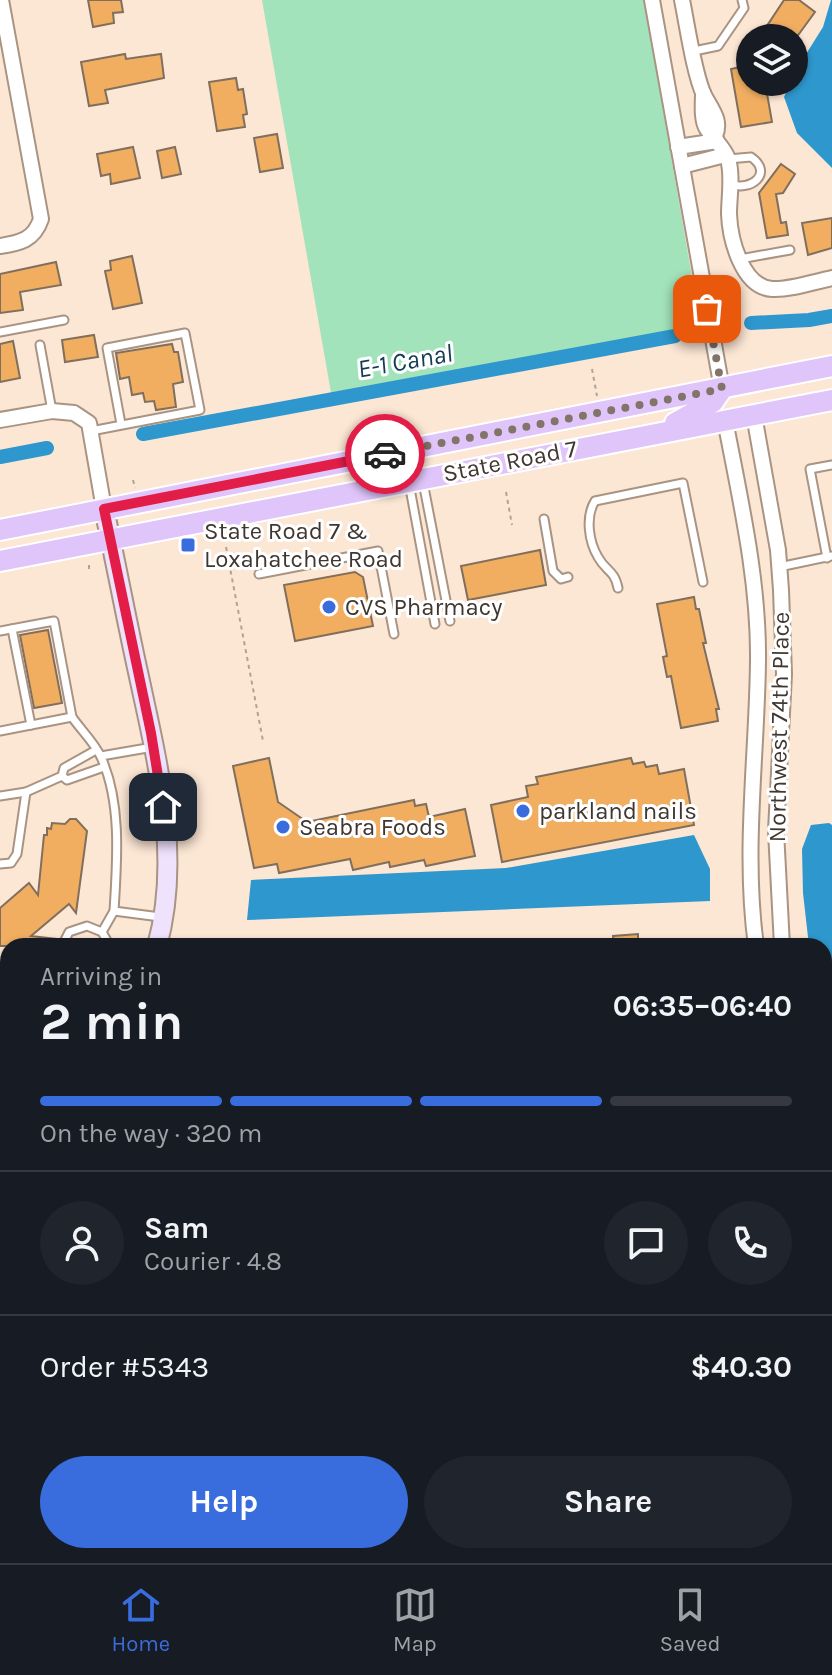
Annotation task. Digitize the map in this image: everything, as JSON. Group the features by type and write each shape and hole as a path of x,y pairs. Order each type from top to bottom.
{"main road":[{"name":"State Road 7","path":"0,530 832,366"},
{"path":"725,420 730,409 744,398 800,373"},
{"path":"650,435 702,410 713,402 722,389"},
{"name":"State Road 7","path":"0,561 832,400"},
{"path":"104,509 167,830 167,885 158,938"}],"street":[{"path":"0,246 29,238 37,230 41,219 1,0"},
{"path":"652,0 722,389"},
{"path":"682,0 703,93 706,127 726,157 730,184 729,218 740,259 753,280 763,288 774,289 832,278"},
{"path":"678,147 716,138"},
{"path":"682,166 726,157"},
{"path":"0,420 52,411 74,413 89,423 104,509"},
{"name":"Northwest 74th Place","path":"754,415 779,567 784,674 776,846 782,938"},
{"name":"Northwest 74th Place","path":"725,420 756,614 758,660 750,817 750,886 755,938"}],"lane":[{"path":"694,51 718,46 744,8 742,0"},
{"path":"726,157 751,157 759,164 760,170 755,182 748,186 730,184"},
{"path":"740,259 790,250"},
{"path":"0,332 64,320"},
{"path":"90,431 200,410 185,333 107,348 121,424"},
{"path":"40,345 52,411"},
{"path":"779,567 829,557 810,469 832,465"},
{"path":"415,479 450,621"},
{"path":"415,479 435,624"},
{"path":"618,588 616,576 596,555 589,527 595,501 683,483 703,582"},
{"path":"544,519 553,571 561,579 568,577"},
{"path":"259,574 378,551 394,634"},
{"path":"0,631 54,621 72,717 99,753 104,767 113,800 118,851 114,911 102,932"},
{"path":"12,629 31,725"},
{"path":"0,731 72,717"},
{"path":"62,776 64,768 99,753 153,747"},
{"path":"62,776 67,780 104,767"},
{"path":"0,796 26,792 62,776"},
{"path":"0,864 11,863 17,854 26,792"},
{"path":"114,911 162,917"},
{"path":"66,938 69,932 87,926 102,932 105,938"}],"path":[{"path":"592,369 600,412"},
{"path":"133,480 135,489"},
{"path":"506,492 512,525"},
{"path":"226,547 263,741"}],"green space":[{"path":"262,0 644,0 701,329 333,404"}],"water":[{"path":"832,0 832,168 797,133 784,97 808,96 808,51 823,27"},
{"path":"811,825 832,825 832,938 808,938 802,849"},
{"path":"694,835 710,869 710,901 247,920 251,880 506,868"}],"building":[{"path":"88,0 121,0 123,12 113,13 114,23 93,27"},
{"path":"784,0 799,0 815,12 806,24 768,24"},
{"path":"125,54 126,59 161,54 164,78 105,90 108,103 89,106 81,62"},
{"path":"736,68 736,96 767,96 772,122 741,127 731,69"},
{"path":"236,78 238,90 243,89 247,114 243,115 245,127 217,131 209,82"},
{"path":"277,134 283,168 260,172 254,138"},
{"path":"133,147 140,178 111,184 110,174 101,176 97,154"},
{"path":"175,147 181,174 162,178 157,151"},
{"path":"781,164 795,174 783,193 776,194 781,223 786,222 788,235 767,238 759,193"},
{"path":"832,218 832,248 808,255 802,223"},
{"path":"132,256 142,303 113,309 105,271 111,270 110,261"},
{"path":"56,262 61,285 20,292 23,310 0,313 0,274"},
{"path":"94,335 98,357 65,362 62,340"},
{"path":"13,341 20,378 0,382 0,344"},
{"path":"172,344 174,352 178,352 183,382 173,384 176,407 156,410 154,401 145,402 143,393 132,395 129,377 120,379 116,353"},
{"path":"540,550 546,585 468,600 461,566"},
{"path":"355,572 363,577 373,626 295,641 284,585"},
{"path":"694,597 719,709 716,709 718,721 681,728 671,676 667,677 663,657 667,656 657,604"},
{"path":"48,630 62,703 34,708 20,635"},
{"path":"269,758 278,802 307,822 414,800 415,806 426,804 429,817 465,809 475,856 426,866 424,860 390,867 389,862 353,870 350,859 279,873 277,864 254,868 233,766"},
{"path":"631,758 633,764 644,762 646,767 657,765 659,774 684,769 694,825 502,862 491,805 528,797 526,786 538,784 536,777"},
{"path":"70,819 76,819 87,831 76,913 69,904 31,936 49,938 0,938 0,908 29,883 38,895 44,835 47,835 47,828 51,829 52,823 65,824"},
{"path":"638,934 638,938 613,938"}],"waterway":[{"name":"E-1 Canal","path":"751,323 832,316"},
{"name":"E-1 Canal","path":"143,434 675,336"},
{"name":"E-1 Canal","path":"0,457 47,448"}],"way so far":[{"path":"385,454 722,389 707,309"}],"place":[{"name":"State Road 7 & Loxahatchee Road","path":"188,545"},
{"name":"CVS Pharmacy","path":"329,607"},
{"name":"parkland nails","path":"523,811"},
{"name":"Seabra Foods","path":"283,827"}],"route":[{"path":"163,807 151,733 104,509 385,454"}]}
